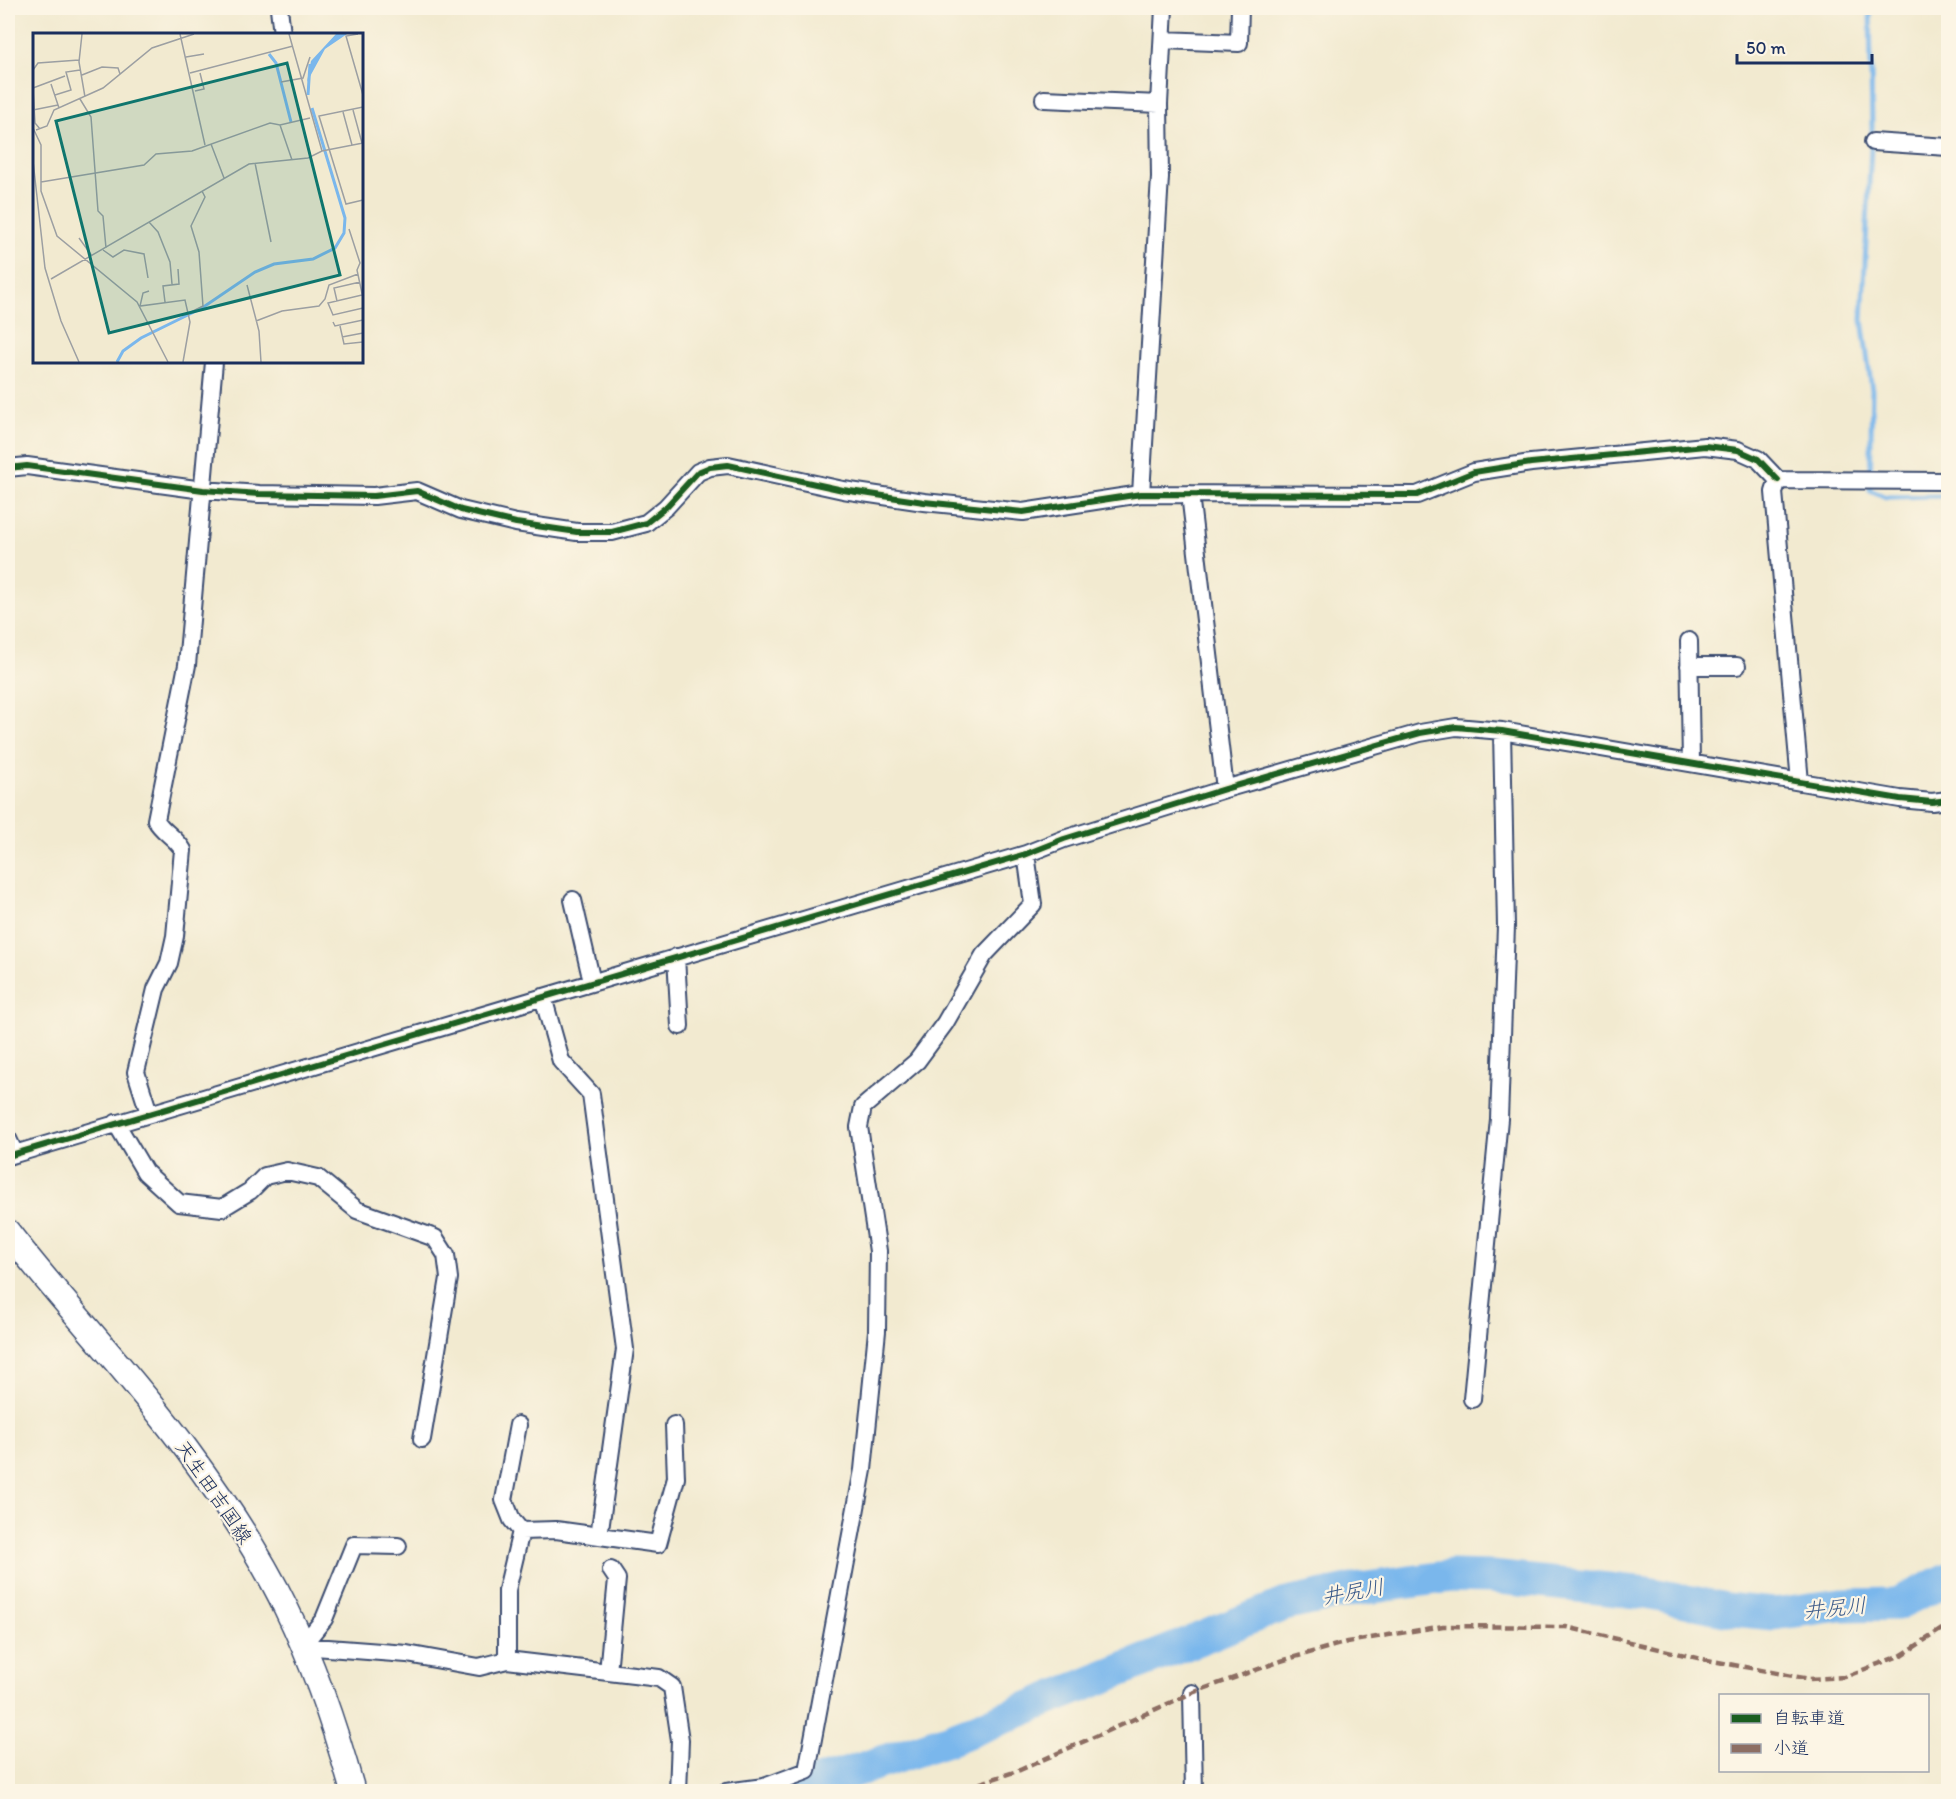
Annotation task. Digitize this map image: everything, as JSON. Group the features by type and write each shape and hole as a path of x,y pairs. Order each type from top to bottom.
{"main road":[{"name":"天生田吉国線","path":"8,1232 186,1449 231,1513 286,1607 342,1755 353,1791"}],"street":[{"path":"279,8 282,33"},
{"path":"1141,494 1160,177 1159,104 1164,8"},
{"path":"1163,40 1239,43 1240,8"},
{"path":"1044,99 1159,104"},
{"path":"1873,142 1948,147"},
{"path":"149,1113 136,1072 156,989 169,963 175,936 183,850 178,839 159,827 156,820 187,665 214,363"},
{"path":"8,468 27,466 203,490 330,497 374,496 417,491 461,510 516,523 577,532 612,532 646,523 666,507 698,472 710,466 728,465 843,490 1013,512 1141,494 1418,495 1474,472 1531,463 1705,446 1738,450 1758,459 1778,480 1948,481"},
{"path":"1778,480 1774,492 1800,782"},
{"path":"1190,494 1225,789"},
{"path":"1689,641 1691,763"},
{"path":"1689,666 1737,666"},
{"path":"10,1150 116,1123 543,997 1026,854 1064,839 1225,789 1420,733 1456,727 1502,731 1900,799 1932,802 1948,800"},
{"path":"1472,1399 1499,1119 1506,926 1502,731"},
{"path":"726,1791 764,1787 807,1771 863,1470 877,1331 878,1251 859,1127 863,1107 917,1061 945,1023 984,955 1033,904 1026,854"},
{"path":"573,900 592,982"},
{"path":"676,957 680,1026"},
{"path":"543,997 561,1062 591,1094 626,1349 599,1536"},
{"path":"116,1123 145,1172 179,1203 222,1208 250,1191 264,1176 287,1171 318,1178 357,1210 435,1238 446,1255 449,1278 422,1439"},
{"path":"507,1660 507,1590 520,1531 512,1520 504,1500 518,1425"},
{"path":"520,1531 556,1530 658,1544 676,1478 674,1425"},
{"path":"302,1646 324,1619 354,1545 398,1546"},
{"path":"608,1672 617,1579 611,1570"},
{"path":"302,1646 406,1654 479,1668 507,1660 660,1678 672,1687 680,1740 678,1791"},
{"path":"1192,1694 1194,1791"}],"waterway":[{"path":"1870,8 1872,128 1862,320 1872,390 1870,490 1886,497 1948,496"},
{"name":"井尻川","path":"782,1792 852,1772 953,1738 1283,1605 1353,1590 1452,1576 1491,1577 1647,1593 1725,1609 1773,1614 1841,1605 1897,1604 1948,1579"}],"marked path":[{"path":"954,1792 1020,1770 1192,1693 1281,1661 1347,1642 1443,1626 1566,1627 1702,1659 1809,1679 1844,1677 1902,1655 1948,1625"}],"cycle path":[{"path":"8,468 27,466 203,490 259,494 374,496 417,491 461,510 516,523 577,532 612,532 646,523 666,507 698,472 710,467 728,465 843,490 924,502 1023,512 1141,494 1417,495 1474,472 1531,463 1705,446 1738,450 1758,459 1778,480"},
{"path":"8,1156 1026,854 1064,839 1225,789 1420,733 1456,727 1502,731 1900,799 1932,802 1948,800"}]}
